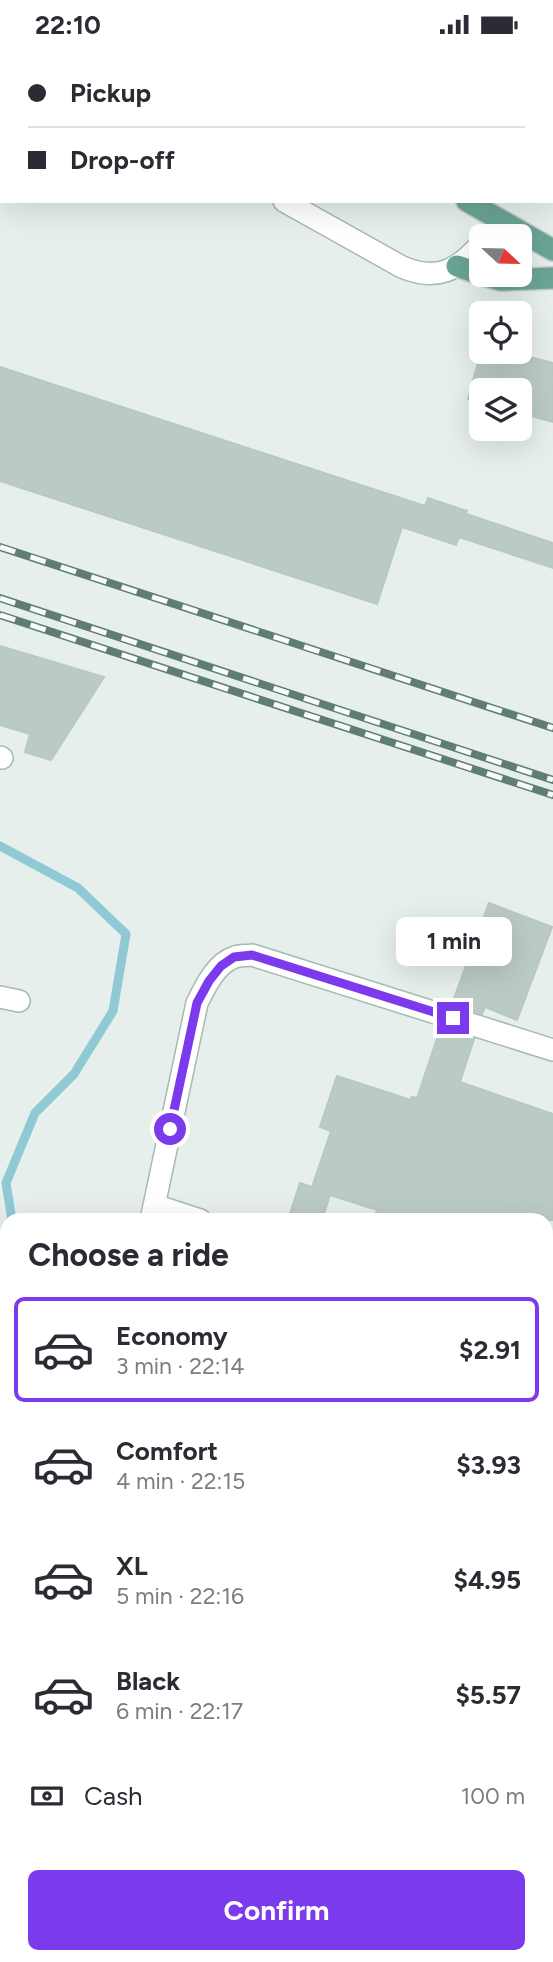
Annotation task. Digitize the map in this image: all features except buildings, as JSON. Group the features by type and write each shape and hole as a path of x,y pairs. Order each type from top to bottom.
{"main road":[{"path":"470,203 553,250"},
{"path":"457,266 469,270"},
{"path":"532,279 553,278"}],"street":[{"path":"288,203 418,273 441,273 469,257"},
{"path":"152,1212 197,1003 221,966 234,957 252,955 553,1050"}],"waterway":[{"path":"0,846 78,888 126,934 113,1011 74,1074 35,1113 6,1183 11,1213"}],"railway":[{"path":"0,547 553,728"},
{"path":"0,598 553,780"},
{"path":"0,615 553,795"}],"route":[{"path":"170,1129 197,1003 221,966 234,957 252,955 453,1018"}]}
